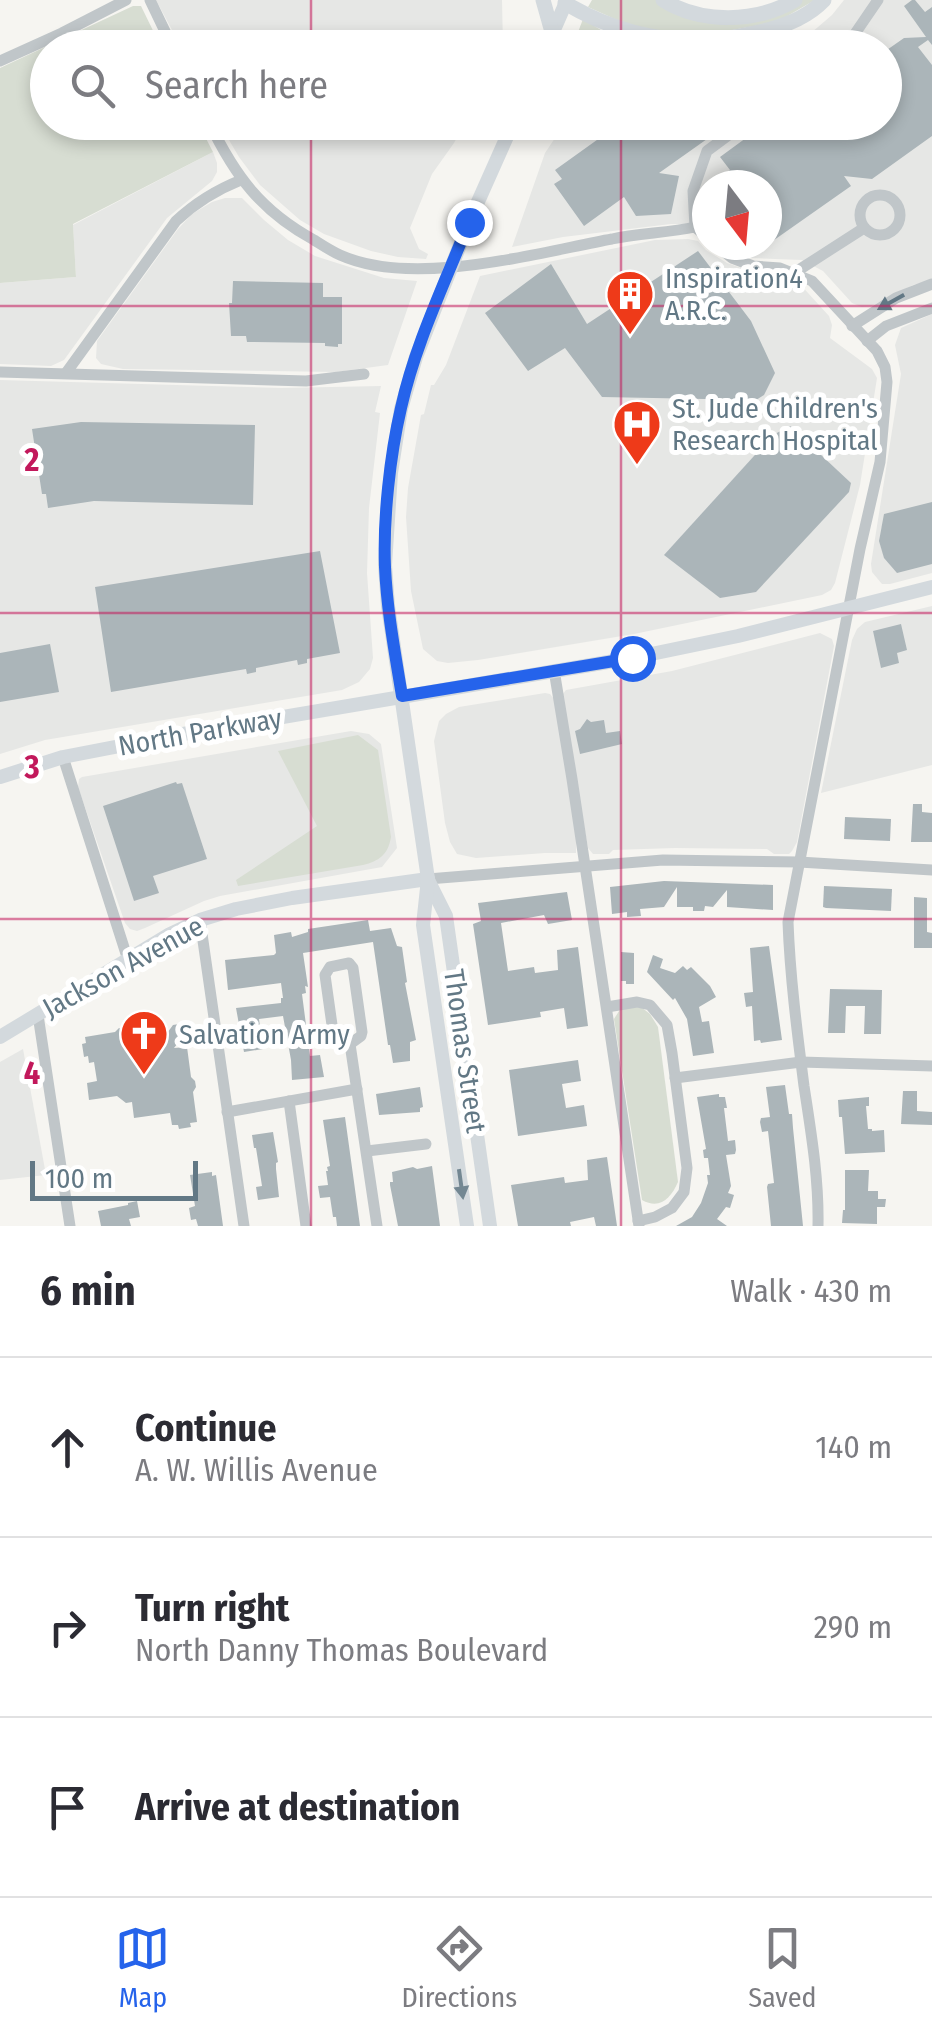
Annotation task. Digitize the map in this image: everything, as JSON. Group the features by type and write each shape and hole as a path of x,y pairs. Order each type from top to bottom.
{"highway":[{"path":"544,0 548,30"},
{"path":"664,0 698,14 729,17 773,10 794,0"},
{"path":"764,30 800,18 824,0"},
{"path":"566,1 592,18 622,30"}],"main road":[{"path":"553,30 566,1"},
{"name":"Thomas Street","path":"468,1226 422,925 428,879 385,565 391,472 401,409 416,357 469,222 507,140"},
{"name":"North Parkway","path":"0,777 64,758 196,732 738,636 932,587"},
{"name":"Thomas Street","path":"428,879 446,916 490,1226"},
{"name":"Jackson Avenue","path":"0,1037 170,934 200,920 292,898 428,879"}],"street":[{"path":"68,30 126,0"},
{"path":"150,0 164,30"},
{"path":"857,30 878,0"},
{"path":"0,61 30,47"},
{"path":"219,140 241,180 288,226 342,256 374,265 450,267 692,227"},
{"path":"700,170 707,151 722,140"},
{"path":"66,373 176,221 220,188 241,180"},
{"path":"794,273 864,228"},
{"path":"737,260 812,281 877,352 885,367 880,462 788,922 801,1062 816,1166 818,1226"},
{"path":"852,326 896,298 932,284"},
{"path":"867,341 886,326 932,308"},
{"path":"0,372 306,381 364,374"},
{"path":"554,670 638,1224 672,1208 684,1192 688,1168 667,1024 650,1005 637,1002 607,1008"},
{"path":"64,758 128,960"},
{"path":"428,879 662,860 799,862 932,870"},
{"path":"200,920 244,1226"},
{"path":"348,963 353,968 362,1032 350,1044 333,1032 325,975 330,967 348,963"},
{"path":"38,1015 70,1226"},
{"path":"350,1044 376,1226"},
{"path":"675,1078 801,1062 932,1066"},
{"path":"227,1112 356,1089"},
{"path":"288,1101 306,1226"},
{"path":"367,1151 426,1144"}],"shaded area":[{"path":"156,0 502,0 503,30 172,30"},
{"path":"592,0 656,0 707,21 815,0 777,22 733,30 654,30 626,24 588,7"},
{"path":"844,0 932,0 932,280 862,307 852,303 823,271 802,260 782,259 782,170 692,170 692,224 563,237 512,247 545,153 554,140 902,140 902,30 814,30"},
{"path":"141,6 153,30 82,30"},
{"path":"583,19 601,30 579,30"},
{"path":"30,54 30,140 207,140 213,152 73,224 76,277 0,283 0,68"},
{"path":"229,140 456,140 432,174 410,228 419,249 428,254 426,259 371,251 324,234 300,220 260,185"},
{"path":"213,152 217,172 212,181 167,218 64,360 51,366 0,364 0,283 76,277 73,225"},
{"path":"225,198 242,198 288,240 315,256 384,278 417,281 388,365 336,372 123,369 101,364 96,358 97,341 178,229 192,214"},
{"name":"St. Jude Children's Research Hospital","path":"655,240 692,240 692,260 722,260 756,273 781,274 798,282 829,316 830,338 872,369 877,378 860,485 835,583 822,595 634,634 478,660 437,661 423,649 411,591 408,488 421,415 431,385 446,365 480,276"},
{"name":"St. Jude Children's Research Hospital","path":"932,314 932,573 882,584 871,564 901,374 895,345 901,328"},
{"path":"0,380 281,388 381,386 375,412 380,413 369,508 367,573 373,658 370,669 359,682 342,690 45,740 0,754"},
{"path":"932,606 932,765 821,793 857,629 865,622"},
{"path":"820,633 832,639 834,646 797,842 789,854 774,854 767,849 675,848 593,854 588,848 562,695 566,690 672,671"},
{"path":"545,693 554,699 576,831 576,853 476,858 457,854 445,823 434,741 439,721 459,707"},
{"path":"351,731 369,734 381,744 397,848 382,867 220,896 137,931 130,929 78,787 79,779"},
{"path":"358,735 378,750 391,837 385,853 363,865 238,886 236,880 317,826 278,751"},
{"path":"641,1007 658,1027 678,1182 668,1197 654,1204 642,1200 614,1019 621,1008"},
{"path":"23,1049 46,1175 0,1180 0,1062"}],"building":[{"path":"912,0 925,12 932,7 932,45 928,40 918,47 932,65 932,136 872,179 844,176 851,186 782,234 782,170 730,170 720,157 743,140 902,140 902,39 926,37 904,6"},
{"path":"597,140 706,140 659,173 679,176 671,214 636,216 624,197 584,226 554,184 562,179 555,170"},
{"name":"Inspiration4 A.R.C.","path":"692,255 692,260 705,260 751,321 775,373 764,395 756,400 602,397 565,348 528,371 485,313 551,264 587,324"},
{"path":"233,281 323,283 323,297 342,297 342,344 338,347 325,343 247,342 246,336 231,336 229,303"},
{"path":"81,422 255,425 253,505 94,501 48,508 46,494 42,494 32,429"},
{"path":"790,426 851,483 849,492 756,592 720,598 664,555 773,435"},
{"path":"932,502 932,564 897,573 884,558 879,541 884,514"},
{"path":"320,551 340,653 307,659 307,663 298,665 297,660 256,668 256,672 247,674 246,669 111,692 95,587"},
{"path":"901,624 907,650 897,653 899,663 881,668 873,631"},
{"path":"50,644 59,692 0,702 0,653"},
{"path":"587,719 604,720 606,733 620,731 622,744 580,754 575,731"},
{"path":"182,783 207,859 153,876 159,893 134,901 103,806"},
{"path":"913,804 922,804 922,812 932,813 932,842 911,842"},
{"path":"845,817 891,819 890,841 844,839"},
{"path":"664,881 773,885 773,910 727,907 727,890 713,907 693,911 693,907 677,907 677,887 664,907 640,909 641,916 627,917 627,912 612,914 610,887"},
{"path":"824,886 892,889 891,911 823,907"},
{"path":"567,892 572,920 548,924 544,915 501,923 508,971 534,967 535,973 558,970 557,950 578,947 588,1026 567,1029 564,1008 540,1012 541,1017 488,1025 473,924 481,921 478,903"},
{"path":"914,897 927,898 927,932 932,933 932,948 914,948"},
{"path":"368,920 370,931 391,928 397,946 402,947 416,1040 410,1042 410,1061 393,1063 373,942 303,953 308,987 302,994 310,1056 320,1055 324,1077 292,1080 283,1016 259,1019 263,1049 244,1052 236,1008 281,1003 281,983 228,990 225,960 274,955 274,935 291,932 292,937 308,929"},
{"path":"769,946 782,1040 761,1043 754,1041 752,1006 746,1007 744,993 753,992 750,948"},
{"path":"621,952 634,953 634,984 621,981"},
{"path":"653,955 663,959 660,968 675,973 683,966 687,970 691,967 710,986 716,997 699,1007 702,1022 709,1021 714,1053 693,1056 687,1019 675,998 647,972"},
{"path":"830,989 882,990 881,1034 864,1034 865,1006 846,1006 845,1033 828,1033"},
{"name":"Salvation Army","path":"179,1024 185,1034 174,1048 187,1047 196,1087 193,1092 197,1122 179,1129 172,1125 170,1113 134,1118 132,1102 126,1103 117,1096 89,1100 87,1083 97,1081 94,1062 89,1063 88,1056 84,1057 85,1037 119,1028 130,1031 160,1026 162,1040 173,1025"},
{"path":"578,1060 581,1081 562,1084 566,1108 584,1105 587,1126 518,1136 509,1070"},
{"path":"785,1085 792,1114 803,1226 771,1226 767,1187 774,1183 768,1131 762,1132 760,1122 761,1118 770,1117 766,1087"},
{"path":"420,1087 420,1112 379,1115 376,1094"},
{"path":"903,1091 917,1091 917,1111 932,1112 932,1125 901,1124"},
{"path":"697,1097 725,1097 728,1141 735,1140 736,1150 735,1154 726,1155 731,1186 728,1193 734,1195 730,1208 726,1207 717,1219 727,1226 676,1226 692,1217 710,1175 708,1158 704,1158 706,1149"},
{"path":"869,1097 868,1129 884,1130 885,1152 845,1154 838,1100"},
{"path":"345,1117 360,1226 337,1226 330,1197 320,1198 318,1186 328,1185 326,1171 330,1166 323,1120"},
{"path":"273,1132 279,1197 258,1200 256,1187 262,1186 252,1135"},
{"path":"607,1157 617,1226 596,1226 594,1217 570,1222 571,1226 518,1226 511,1185 564,1177 565,1183 588,1180 587,1160"},
{"path":"432,1166 440,1226 398,1226 390,1185 392,1172"},
{"path":"845,1170 869,1170 868,1191 878,1191 878,1199 886,1199 885,1207 877,1207 877,1224 842,1223"},
{"path":"212,1172 212,1176 216,1175 223,1226 198,1226 196,1219 191,1220 189,1208 195,1206 190,1175"},
{"path":"137,1201 140,1217 129,1219 131,1226 101,1226 98,1211"}],"place":[{"name":"Inspiration4 A.R.C.","path":"630,336"},
{"name":"St. Jude Children's Research Hospital","path":"637,466"},
{"name":"Salvation Army","path":"144,1076"}],"route":[{"path":"469,222 416,357 401,409 391,472 385,565 402,696 632,658"}]}
